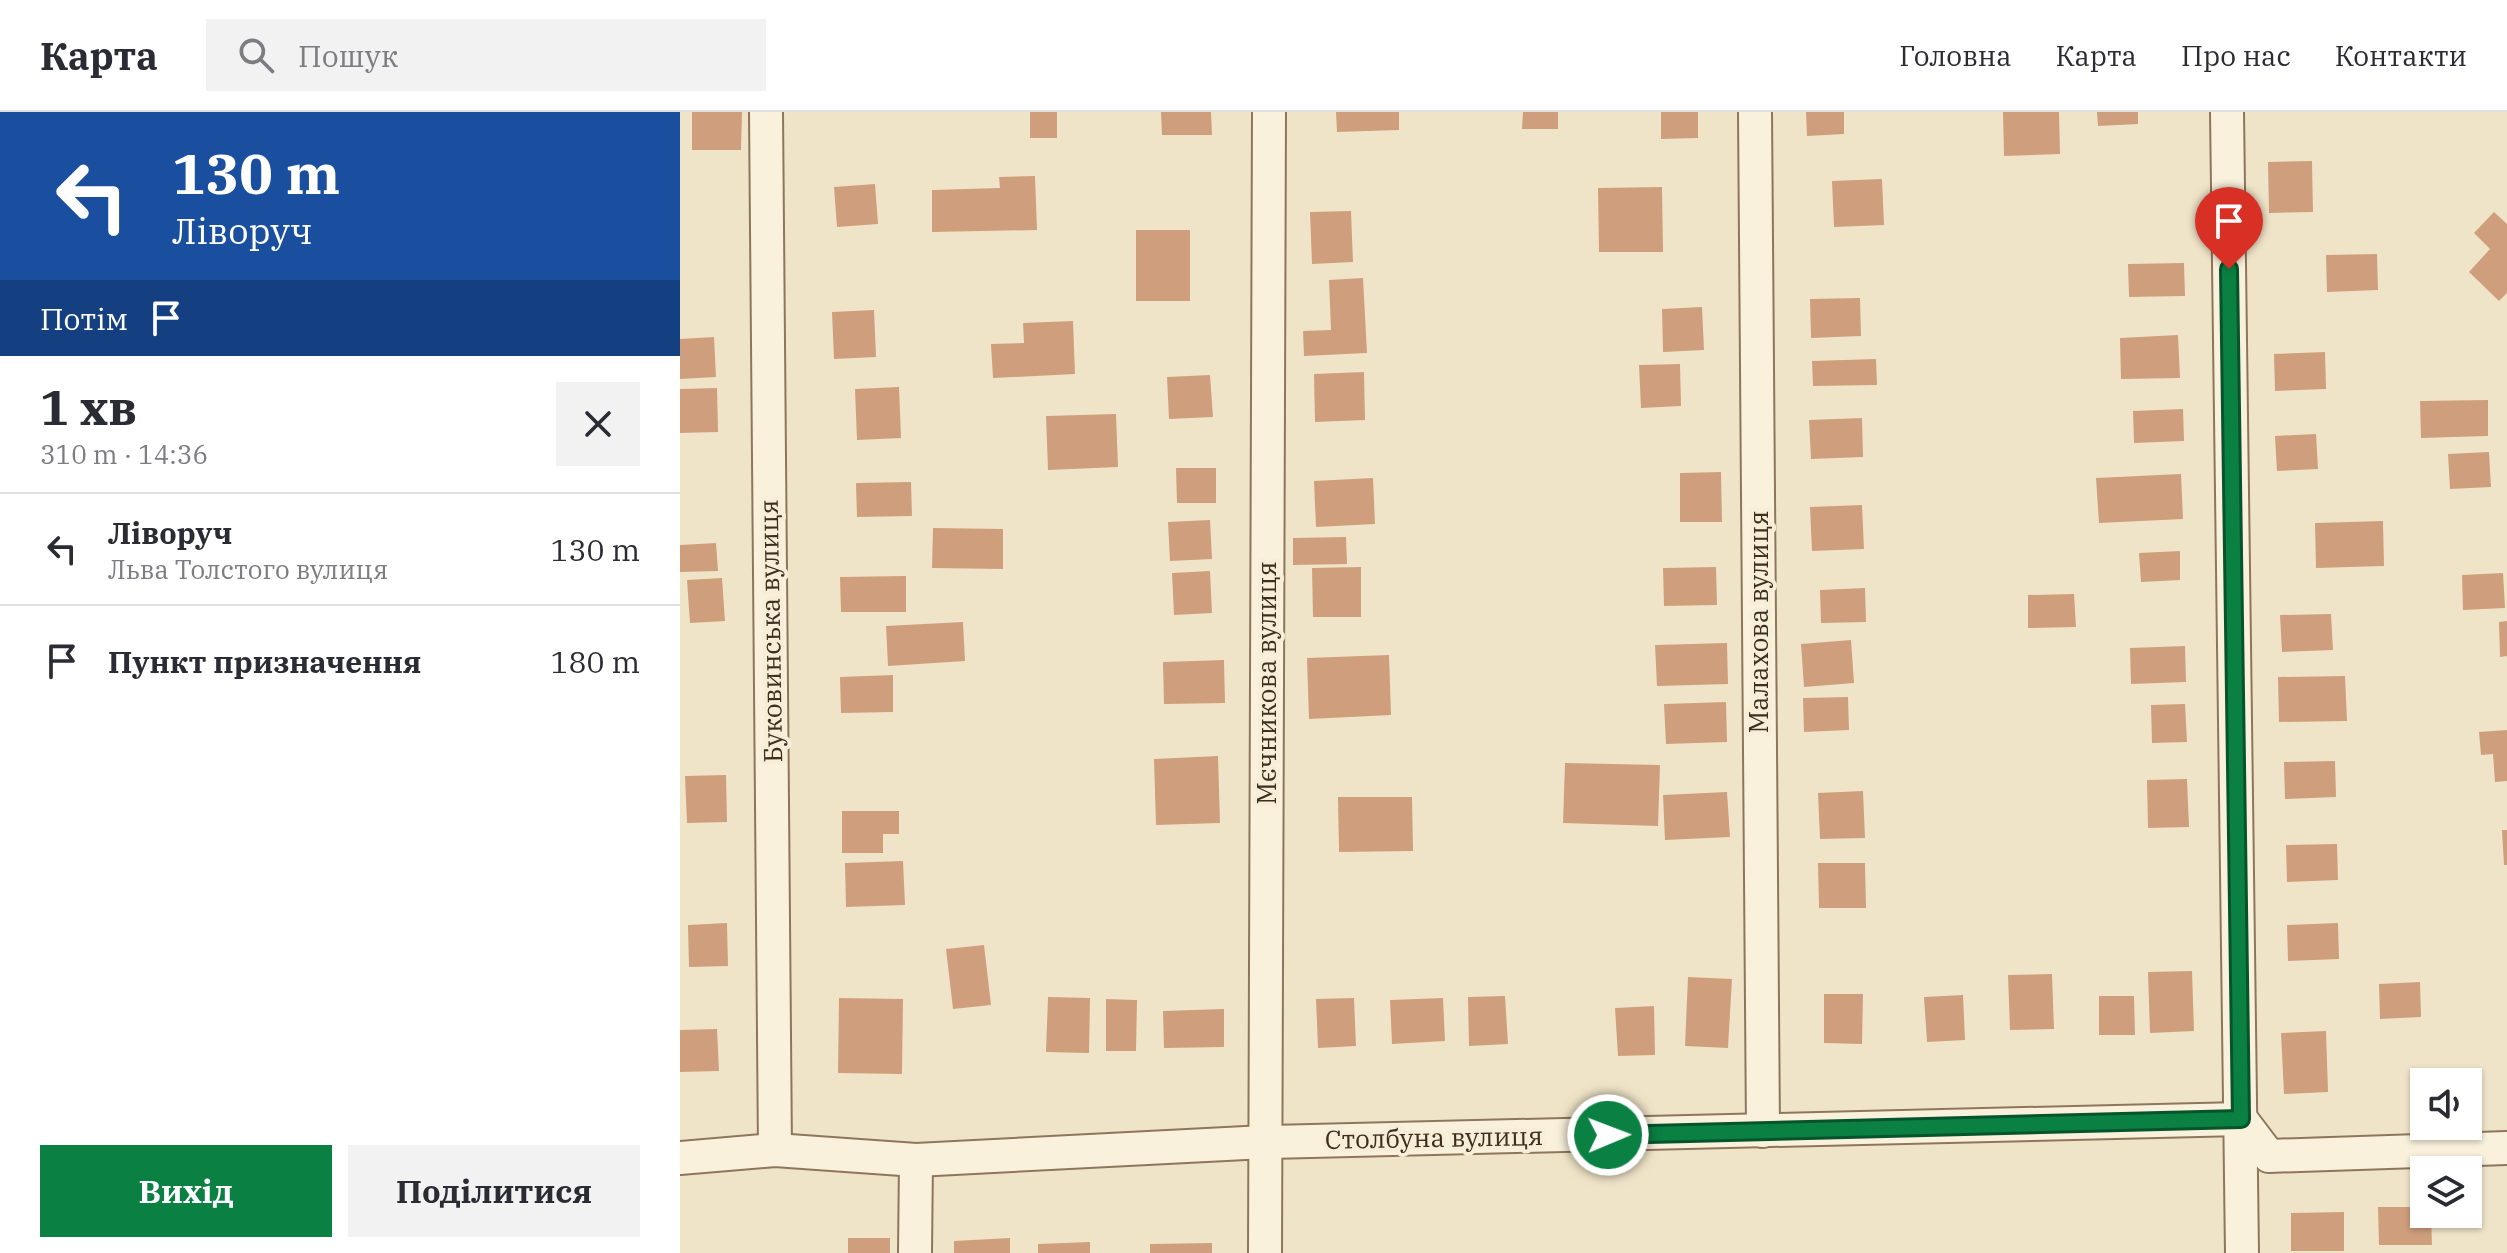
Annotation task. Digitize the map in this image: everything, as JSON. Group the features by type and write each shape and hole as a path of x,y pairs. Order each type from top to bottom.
{"street":[{"name":"Буковинська вулиця","path":"766,112 775,1150"},
{"name":"Мєчникова вулиця","path":"1265,1253 1269,112"},
{"name":"Малахова вулиця","path":"1755,112 1763,1131"},
{"path":"2227,112 2242,1253"},
{"name":"Столбуна вулиця","path":"680,1158 775,1150 916,1160 1265,1142 2241,1119"},
{"path":"2241,1119 2269,1156"},
{"path":"2242,1180 2269,1156 2507,1148"},
{"path":"915,1253 916,1160"}],"building":[{"path":"692,112 742,112 741,150 692,150"},
{"path":"1030,112 1057,112 1057,138 1030,138"},
{"path":"1161,112 1211,112 1212,135 1162,135"},
{"path":"1336,112 1399,112 1399,130 1337,132"},
{"path":"1523,112 1558,112 1558,129 1522,129"},
{"path":"1661,112 1698,112 1698,138 1661,139"},
{"path":"1806,112 1844,112 1844,134 1807,136"},
{"path":"2003,112 2059,112 2060,154 2004,156"},
{"path":"2097,112 2138,112 2138,124 2098,126"},
{"path":"2312,161 2313,212 2269,213 2268,162"},
{"path":"1035,176 1037,230 932,232 932,190 1000,188 999,177"},
{"path":"1882,179 1884,225 1834,227 1832,181"},
{"path":"875,184 878,224 837,227 834,187"},
{"path":"1662,187 1663,252 1599,252 1598,188"},
{"path":"1351,211 1353,262 1312,264 1310,212"},
{"path":"2494,212 2507,224 2507,293 2499,301 2469,272 2490,249 2474,233"},
{"path":"1136,230 1190,230 1190,301 1136,301"},
{"path":"2377,254 2378,290 2327,292 2326,255"},
{"path":"2184,263 2185,296 2129,297 2128,264"},
{"path":"1363,278 1367,353 1304,356 1303,331 1331,330 1329,280"},
{"path":"1860,298 1861,336 1811,338 1810,299"},
{"path":"1702,307 1704,350 1663,352 1662,309"},
{"path":"874,310 876,357 834,359 832,312"},
{"path":"1073,321 1075,374 993,378 991,344 1024,343 1023,323"},
{"path":"2178,335 2180,378 2121,379 2120,338"},
{"path":"714,337 716,377 680,379 680,339"},
{"path":"2325,352 2326,389 2275,391 2274,354"},
{"path":"1876,359 1877,385 1813,386 1812,361"},
{"path":"1680,364 1681,406 1641,408 1639,365"},
{"path":"1364,372 1365,420 1315,422 1314,374"},
{"path":"1210,375 1213,417 1169,419 1167,377"},
{"path":"899,387 901,438 857,440 855,389"},
{"path":"717,388 718,432 680,433 680,389"},
{"path":"2488,400 2488,436 2421,438 2420,401"},
{"path":"2183,409 2184,441 2134,443 2133,411"},
{"path":"1116,414 1118,467 1048,470 1046,416"},
{"path":"1862,418 1863,457 1811,459 1809,420"},
{"path":"2316,434 2318,469 2277,471 2275,436"},
{"path":"2489,452 2491,487 2450,489 2448,454"},
{"path":"1176,468 1216,468 1216,503 1177,503"},
{"path":"1721,472 1722,522 1680,522 1680,473"},
{"path":"2181,474 2183,519 2099,523 2096,478"},
{"path":"1373,478 1375,524 1316,527 1314,481"},
{"path":"911,482 912,516 857,517 856,483"},
{"path":"1862,505 1864,549 1812,551 1810,507"},
{"path":"1210,520 1212,559 1170,561 1168,522"},
{"path":"2383,521 2384,566 2316,568 2315,523"},
{"path":"933,528 1003,529 1003,569 932,568"},
{"path":"1346,537 1347,564 1293,565 1293,538"},
{"path":"716,543 718,571 680,572 680,545"},
{"path":"2180,551 2180,580 2141,582 2139,553"},
{"path":"1361,567 1361,617 1313,617 1312,568"},
{"path":"1716,567 1717,605 1664,606 1663,568"},
{"path":"1210,571 1212,613 1174,615 1172,573"},
{"path":"2503,573 2505,608 2463,610 2462,575"},
{"path":"906,576 906,612 841,612 840,577"},
{"path":"722,578 725,621 690,623 687,580"},
{"path":"1865,588 1866,622 1821,623 1820,590"},
{"path":"2074,594 2076,627 2028,628 2028,595"},
{"path":"2331,614 2333,650 2282,652 2280,615"},
{"path":"2507,621 2507,656 2500,657 2499,622"},
{"path":"963,622 965,661 888,666 886,626"},
{"path":"1851,640 1854,683 1804,687 1801,644"},
{"path":"1727,643 1728,684 1657,686 1655,645"},
{"path":"2185,646 2186,682 2131,684 2130,648"},
{"path":"1389,655 1391,715 1309,719 1307,658"},
{"path":"1224,660 1225,703 1164,704 1163,662"},
{"path":"893,675 893,712 841,713 840,677"},
{"path":"2345,676 2347,721 2279,722 2278,677"},
{"path":"1848,697 1849,730 1804,732 1803,698"},
{"path":"1726,702 1727,742 1666,744 1664,704"},
{"path":"2185,704 2187,742 2152,743 2151,705"},
{"path":"2507,730 2507,781 2495,782 2493,754 2481,755 2479,732"},
{"path":"1218,756 1220,823 1156,825 1154,759"},
{"path":"2335,761 2336,797 2285,799 2284,762"},
{"path":"1565,763 1660,765 1658,826 1563,823"},
{"path":"726,775 727,822 687,823 685,776"},
{"path":"2187,779 2189,827 2148,828 2147,780"},
{"path":"1863,791 1865,838 1820,839 1818,793"},
{"path":"1727,792 1730,837 1665,840 1663,795"},
{"path":"1338,797 1412,797 1413,851 1339,852"},
{"path":"842,811 899,811 899,834 883,834 883,853 842,853"},
{"path":"2502,830 2507,830 2507,865 2504,865"},
{"path":"2337,844 2338,880 2287,882 2286,845"},
{"path":"903,861 905,905 846,907 845,863"},
{"path":"1818,863 1865,863 1866,908 1819,908"},
{"path":"727,923 728,966 689,967 688,925"},
{"path":"2338,923 2339,959 2288,961 2287,925"},
{"path":"984,945 991,1005 953,1009 946,949"},
{"path":"2192,971 2194,1031 2150,1033 2148,972"},
{"path":"2052,974 2054,1029 2010,1030 2008,975"},
{"path":"1688,977 1732,979 1728,1048 1685,1046"},
{"path":"2420,982 2421,1017 2380,1019 2379,984"},
{"path":"1824,994 1863,994 1862,1044 1824,1043"},
{"path":"1963,995 1965,1040 1927,1042 1924,997"},
{"path":"1505,996 1508,1044 1469,1046 1468,997"},
{"path":"2099,996 2134,996 2135,1035 2099,1035"},
{"path":"1048,997 1090,998 1089,1053 1046,1052"},
{"path":"839,998 903,999 902,1074 838,1073"},
{"path":"1354,998 1356,1046 1318,1048 1316,999"},
{"path":"1443,998 1445,1041 1392,1044 1390,1000"},
{"path":"1106,999 1137,1000 1136,1051 1106,1051"},
{"path":"1654,1006 1655,1055 1618,1056 1615,1008"},
{"path":"1224,1009 1224,1047 1164,1048 1163,1011"},
{"path":"717,1029 719,1071 680,1072 680,1030"},
{"path":"2326,1031 2328,1092 2284,1094 2281,1033"},
{"path":"2378,1207 2410,1207 2410,1228 2431,1228 2432,1245 2379,1245"},
{"path":"2344,1212 2344,1251 2291,1251 2291,1213"},
{"path":"848,1238 890,1238 890,1253 848,1253"},
{"path":"1010,1238 1010,1253 954,1253 954,1241"},
{"path":"1090,1242 1090,1253 1038,1253 1038,1244"},
{"path":"1212,1243 1212,1253 1150,1253 1150,1244"}],"route":[{"path":"1608,1135 2241,1119 2229,269"}]}
